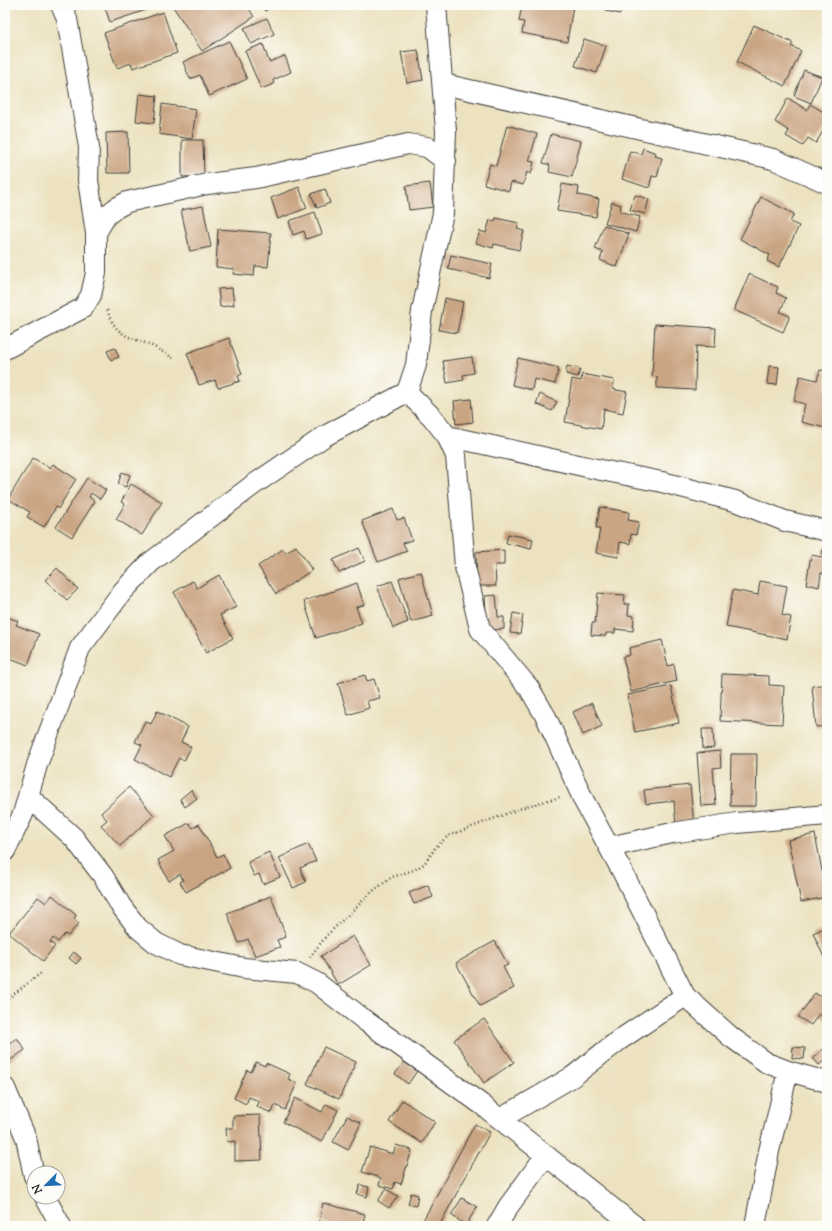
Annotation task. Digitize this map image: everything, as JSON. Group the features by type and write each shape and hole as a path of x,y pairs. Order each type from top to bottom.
{"street":[{"path":"5,349 83,308 92,295 96,273 96,233 88,180 89,147 67,19 61,5"},
{"path":"5,851 29,797 37,765 80,648 123,591 151,562 253,485 325,436 407,392 416,365 422,311 443,213 446,161 443,84 436,5"},
{"path":"443,84 773,159 827,183"},
{"path":"96,233 106,216 126,202 206,184 256,178 408,144 427,147 446,161"},
{"path":"407,392 433,418 447,436 456,456 465,567 480,629 529,688 546,717 584,801 685,996 731,1037 767,1063 788,1071 827,1082"},
{"path":"447,436 662,482 736,500 785,520 827,531"},
{"path":"29,797 74,838 103,876 121,906 138,928 156,943 180,955 244,968 297,973 317,983 367,1022 500,1119 635,1226"},
{"path":"609,847 672,833 738,822 827,815"},
{"path":"500,1119 572,1077 618,1041 685,996"},
{"path":"756,1226 769,1152 788,1071"},
{"path":"5,1088 26,1138 32,1165"},
{"path":"497,1226 508,1207 546,1155"},
{"path":"49,1205 61,1226"}],"path":[{"path":"106,306 112,324 122,335 149,344 173,358"},
{"path":"297,973 327,935 373,891 392,877 414,870 424,864 436,847 448,836 458,831 549,799 559,797 584,801"},
{"path":"5,1001 41,973"}],"building":[{"path":"104,5 151,5 152,8 110,22"},
{"path":"172,5 247,5 254,17 202,51"},
{"path":"261,5 275,5 265,11"},
{"path":"522,5 573,6 567,42 522,33 524,22 519,21"},
{"path":"607,5 622,5 620,14 606,11"},
{"path":"163,12 177,53 133,68 131,63 117,68 104,33"},
{"path":"267,18 274,34 251,44 244,28"},
{"path":"754,25 793,43 791,46 801,51 785,86 737,62"},
{"path":"584,39 606,46 597,73 575,66"},
{"path":"229,41 247,79 209,96 200,75 190,79 183,62"},
{"path":"263,44 269,62 285,56 291,72 273,80 274,84 261,89 245,51"},
{"path":"418,50 423,80 407,83 401,52"},
{"path":"804,70 822,77 811,103 794,96"},
{"path":"139,94 157,96 154,123 136,121"},
{"path":"788,98 807,110 810,104 827,114 827,124 816,143 808,138 803,146 786,136 789,131 775,122"},
{"path":"162,104 196,109 192,139 159,134"},
{"path":"507,125 537,134 529,161 534,162 531,174 527,172 523,185 511,182 509,191 484,184 490,164 496,166"},
{"path":"128,132 129,173 107,173 106,133"},
{"path":"551,134 581,141 572,177 549,172 550,165 543,163"},
{"path":"182,140 203,140 204,176 182,177"},
{"path":"643,148 656,153 655,156 662,158 657,177 652,176 649,188 622,179 630,151 641,154"},
{"path":"430,183 433,207 409,210 406,186"},
{"path":"562,184 579,187 578,195 599,199 596,217 557,211"},
{"path":"299,187 307,208 278,219 271,198"},
{"path":"325,189 330,203 317,208 311,194"},
{"path":"635,195 649,199 645,214 630,210"},
{"path":"761,197 794,214 790,222 799,226 779,267 767,261 770,255 740,239"},
{"path":"612,202 621,205 620,211 640,217 636,232 605,223"},
{"path":"203,206 211,247 190,251 181,210"},
{"path":"315,212 322,234 306,239 304,231 293,235 289,221"},
{"path":"496,218 519,223 517,229 524,231 519,250 494,244 493,248 476,243 480,231 486,233 490,220 495,221"},
{"path":"604,225 629,234 617,267 600,260 603,252 595,249"},
{"path":"218,229 271,233 268,267 255,266 254,276 233,274 234,269 216,267"},
{"path":"451,255 492,264 489,278 448,269"},
{"path":"749,274 778,287 776,293 786,298 780,312 790,316 783,332 734,310"},
{"path":"232,288 234,305 220,307 218,289"},
{"path":"445,298 463,302 457,333 439,330"},
{"path":"655,324 716,328 715,347 696,346 695,390 657,388 657,377 652,376"},
{"path":"229,338 242,374 238,376 240,381 218,388 215,380 199,385 187,353"},
{"path":"115,348 119,357 111,360 107,351"},
{"path":"472,357 474,373 463,375 464,380 447,383 443,361"},
{"path":"518,358 559,368 555,384 534,379 532,390 512,385"},
{"path":"567,366 580,369 578,377 566,374"},
{"path":"769,366 779,367 777,385 767,384"},
{"path":"820,370 827,371 826,428 801,422 805,404 794,401 800,376 817,380"},
{"path":"582,374 614,380 612,389 627,392 623,413 604,409 601,429 565,422 572,379 581,381"},
{"path":"540,394 557,402 552,411 536,404"},
{"path":"471,399 473,422 456,424 454,401"},
{"path":"33,458 50,468 53,464 76,479 58,509 56,507 44,527 27,517 30,512 8,499"},
{"path":"122,472 130,475 126,487 118,484"},
{"path":"87,478 106,490 100,499 91,493 89,497 95,501 72,537 56,527"},
{"path":"131,484 162,502 142,535 116,519 125,504 121,502"},
{"path":"600,507 629,512 628,520 639,522 636,535 631,534 630,544 620,542 618,557 596,553 600,528 596,528"},
{"path":"393,509 397,520 404,518 412,540 403,543 407,551 378,562 362,521"},
{"path":"508,534 533,539 531,549 506,543"},
{"path":"296,546 312,570 276,594 258,566 283,549 286,553"},
{"path":"823,547 827,548 827,556 822,555"},
{"path":"359,548 365,561 339,573 333,560"},
{"path":"504,550 504,565 495,565 496,586 477,586 476,552"},
{"path":"811,555 827,558 827,574 821,573 819,587 806,584"},
{"path":"57,568 78,589 67,600 45,580"},
{"path":"421,572 433,616 411,622 399,578"},
{"path":"219,575 236,607 220,615 233,638 206,653 174,592 193,581 197,588"},
{"path":"392,581 408,622 393,628 377,586"},
{"path":"760,581 787,586 782,615 791,617 787,639 726,627 733,590 758,595"},
{"path":"357,583 364,605 356,607 362,623 316,638 304,601"},
{"path":"598,593 625,595 624,604 629,604 628,615 634,616 633,631 615,629 615,633 606,633 606,636 591,635 592,623 595,623"},
{"path":"496,595 498,617 504,617 504,629 487,630 485,596"},
{"path":"513,613 523,615 520,634 510,633"},
{"path":"5,616 18,621 16,625 39,634 28,665 5,656"},
{"path":"662,640 668,666 674,664 677,681 631,692 623,657 630,655 629,648"},
{"path":"722,674 769,676 769,685 784,686 782,724 720,721"},
{"path":"365,675 367,681 374,679 380,698 367,701 369,708 348,715 338,683"},
{"path":"827,684 827,726 816,727 812,686"},
{"path":"671,686 679,723 635,732 627,695"},
{"path":"592,703 602,726 583,735 573,712"},
{"path":"157,711 188,727 181,742 191,747 184,761 179,758 169,777 135,759 142,745 135,742 145,721 151,724"},
{"path":"702,729 713,729 714,748 703,749"},
{"path":"720,751 721,767 713,768 716,805 701,806 697,753"},
{"path":"731,754 757,754 756,806 730,806"},
{"path":"690,785 694,825 676,827 674,801 646,804 644,790"},
{"path":"129,787 154,815 120,846 101,825 107,820 101,813"},
{"path":"191,790 197,798 185,807 180,799"},
{"path":"189,823 193,828 199,824 217,857 223,854 230,868 186,892 180,882 183,880 180,874 169,881 158,860 174,851 165,836"},
{"path":"815,834 822,871 827,870 827,897 801,902 788,840"},
{"path":"308,844 316,861 300,868 306,882 293,888 279,858"},
{"path":"269,852 280,877 263,884 259,874 254,876 248,862"},
{"path":"428,885 433,897 414,904 409,893"},
{"path":"52,895 76,915 74,919 79,923 68,936 65,934 58,942 53,938 50,942 55,946 43,961 9,933 38,897 46,903"},
{"path":"271,896 286,937 277,940 280,947 255,956 248,939 239,943 227,913"},
{"path":"827,927 827,964 813,933"},
{"path":"353,936 371,965 338,985 321,956"},
{"path":"495,941 508,965 503,967 514,988 480,1006 456,963"},
{"path":"74,952 81,958 76,964 69,958"},
{"path":"815,993 827,1001 827,1019 819,1014 811,1025 798,1017"},
{"path":"484,1019 514,1062 484,1083 454,1040"},
{"path":"17,1038 25,1050 5,1064 5,1046"},
{"path":"324,1047 356,1062 339,1099 307,1084"},
{"path":"793,1047 805,1048 804,1059 792,1058"},
{"path":"823,1049 827,1053 827,1058 819,1065 813,1058"},
{"path":"256,1062 265,1066 266,1063 290,1074 288,1079 297,1083 285,1110 275,1105 272,1113 257,1107 259,1101 249,1097 246,1104 234,1098 247,1070 251,1072"},
{"path":"404,1062 417,1071 408,1084 395,1074"},
{"path":"295,1098 322,1112 326,1104 338,1110 322,1142 283,1122"},
{"path":"402,1100 435,1122 422,1143 389,1122"},
{"path":"260,1115 262,1160 235,1161 235,1141 227,1142 226,1128 233,1128 233,1116"},
{"path":"347,1116 361,1123 348,1150 333,1142"},
{"path":"475,1124 490,1132 439,1226 420,1226"},
{"path":"396,1145 412,1150 401,1184 395,1182 393,1189 379,1185 381,1178 362,1172 370,1147 393,1154"},
{"path":"360,1185 369,1187 367,1197 357,1194"},
{"path":"386,1189 398,1196 389,1208 378,1201"},
{"path":"411,1193 418,1195 416,1206 408,1204"},
{"path":"462,1198 477,1207 466,1225 451,1215"},
{"path":"323,1203 365,1214 362,1226 337,1226 319,1221"}]}
